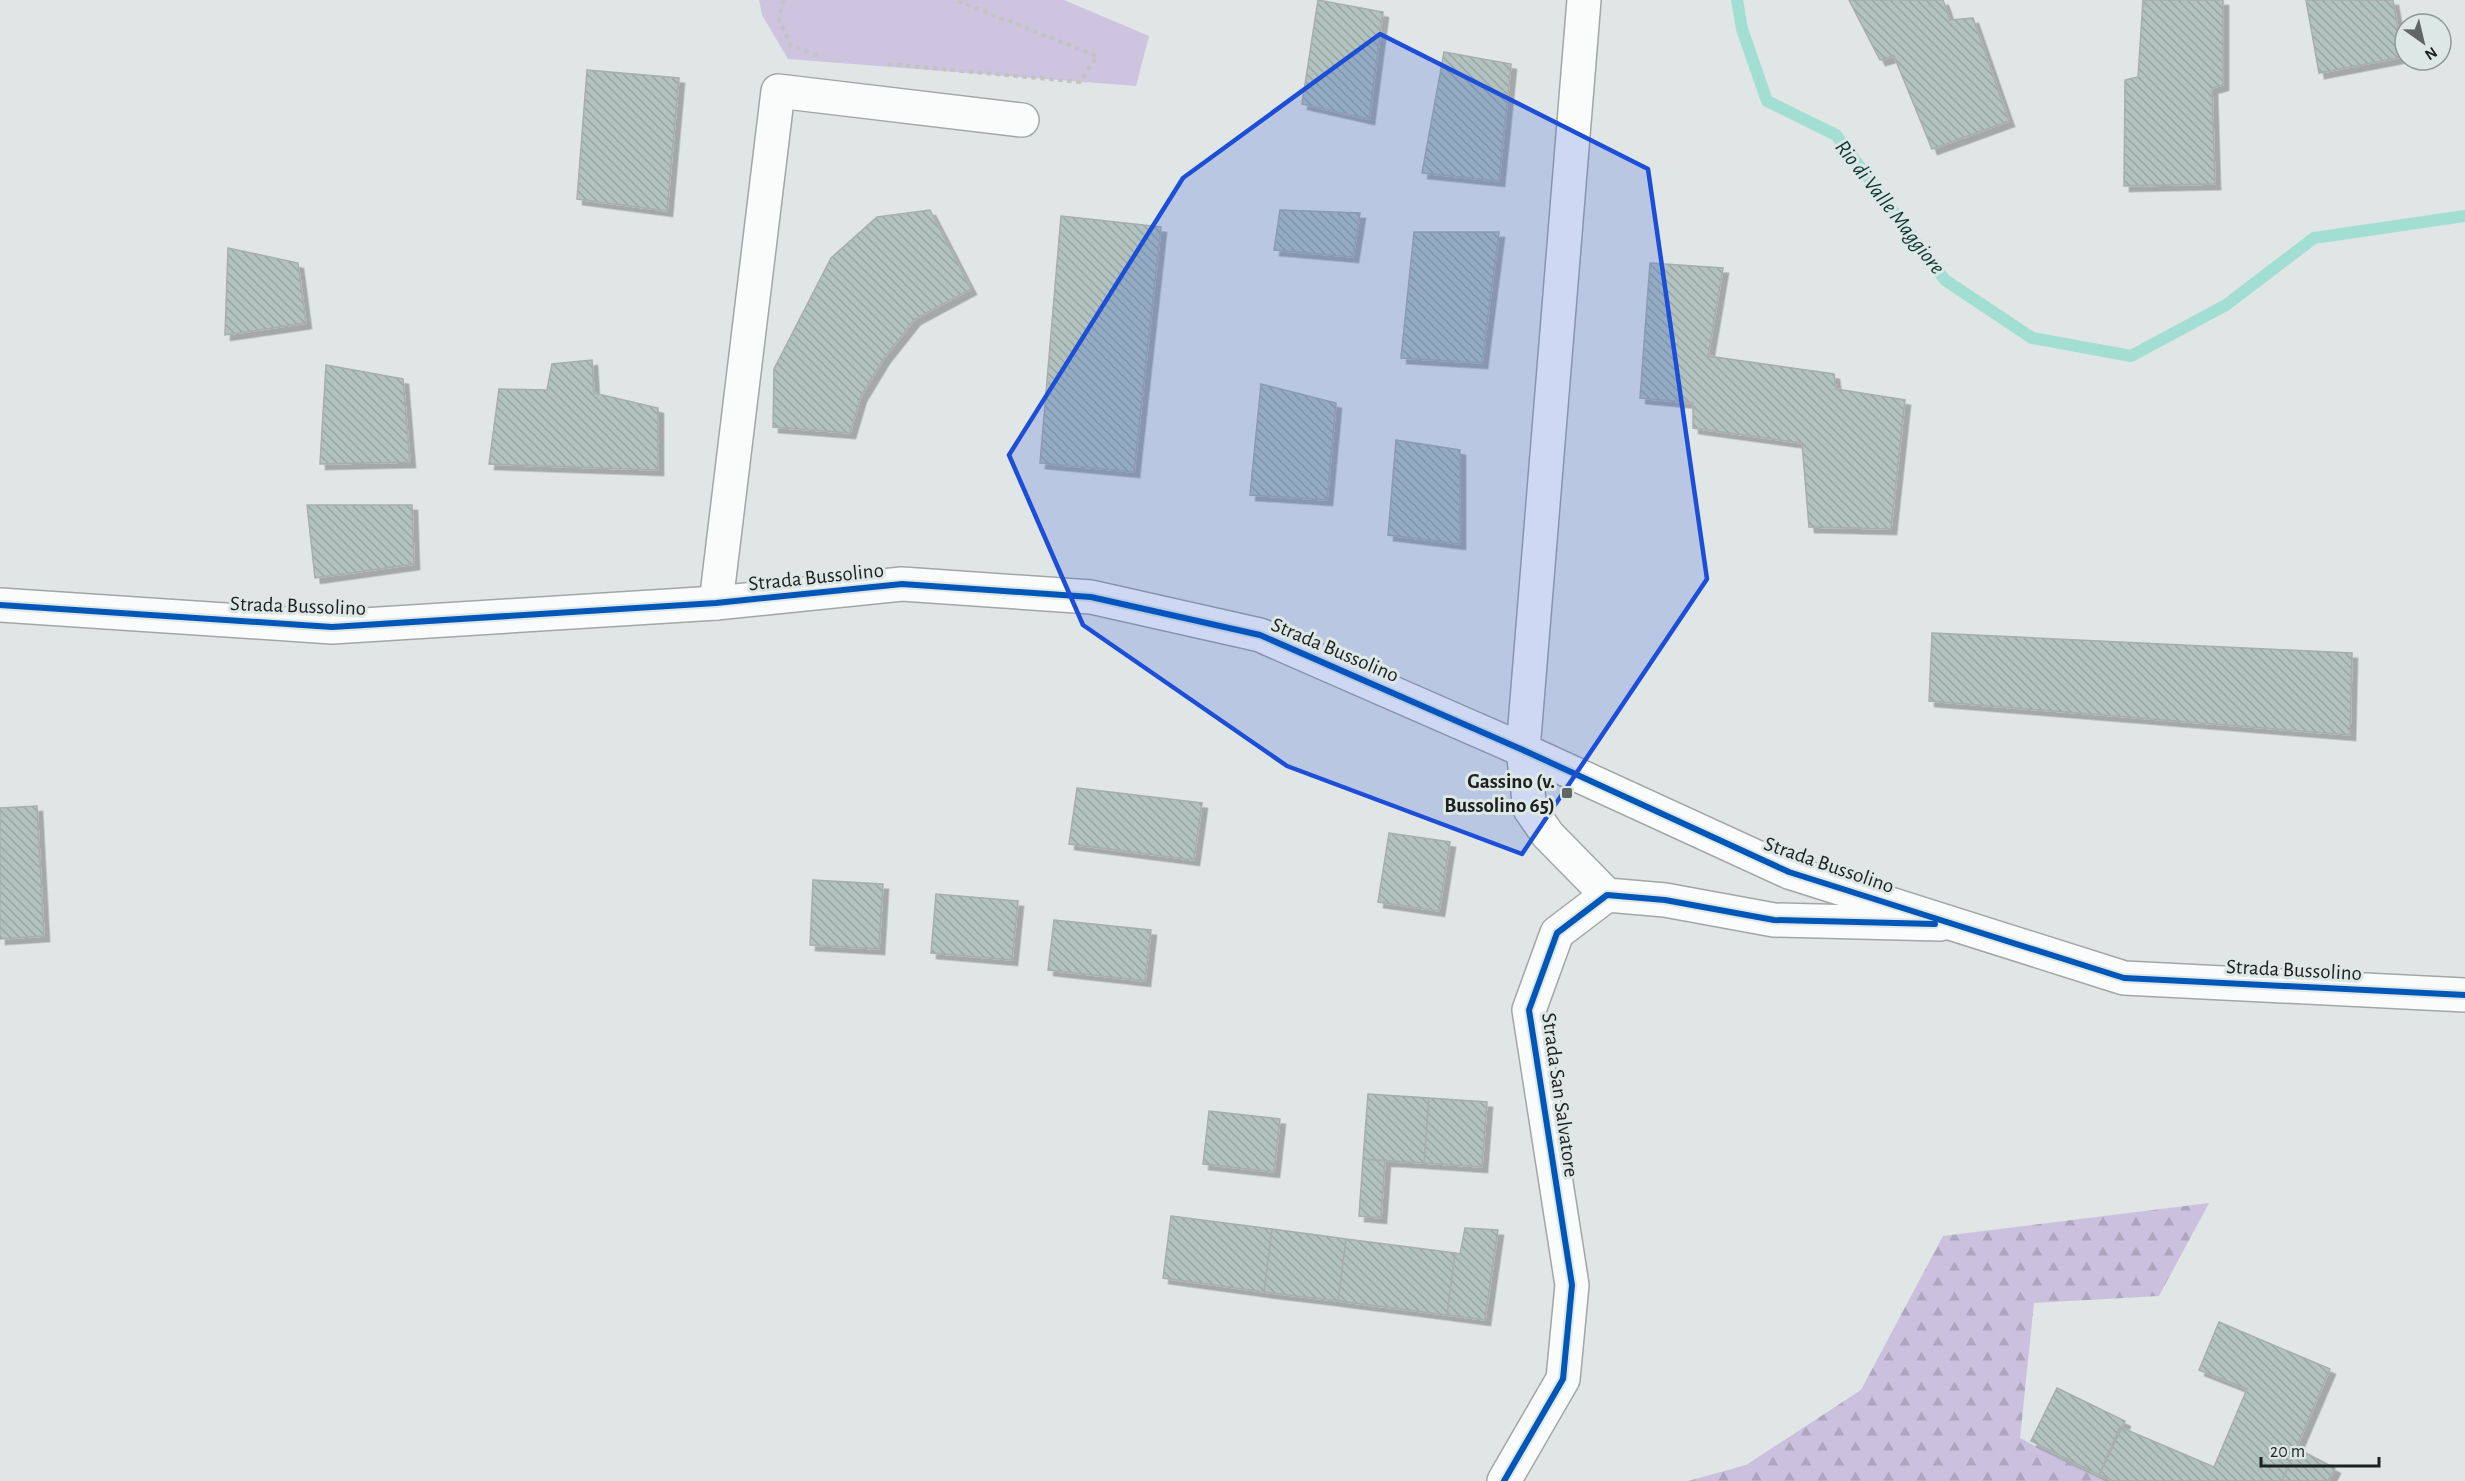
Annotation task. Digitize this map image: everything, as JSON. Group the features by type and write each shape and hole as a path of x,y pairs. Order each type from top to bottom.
{"street":[{"path":"1584,0 1522,750 1530,809 1548,835 1607,895 1665,900 1774,920 1955,924"},
{"path":"716,603 778,91 1022,120"},
{"name":"Strada Bussolino","path":"0,605 332,627 716,603 902,584 1091,597 1260,635 1522,750 1789,872 2124,978 2465,995"},
{"name":"Strada San Salvatore","path":"1504,1481 1563,1379 1572,1285 1529,1010 1557,933 1607,895"}],"path":[{"path":"783,0 779,19 790,45 819,57 814,65"},
{"path":"879,63 1080,82 1097,56 955,0"}],"highlighted area":[{"path":"1380,34 1648,169 1707,579 1522,854 1287,766 1083,625 1009,455 1183,178"}],"green space":[{"path":"2209,1203 2159,1296 2034,1303 2020,1438 2103,1481 1688,1481 1746,1465 1861,1390 1943,1236"}],"shaded area":[{"path":"759,0 1064,0 1149,36 1136,86 788,59 762,15"}],"building":[{"path":"1318,0 1383,12 1369,119 1302,104"},
{"path":"1849,0 1943,0 1950,20 1973,18 2009,121 1932,149 1894,56 1880,60"},
{"path":"2143,0 2223,0 2223,85 2212,88 2215,184 2124,186 2125,80 2138,77"},
{"path":"2306,0 2393,0 2395,12 2393,12 2393,59 2319,73"},
{"path":"1444,52 1511,64 1499,181 1422,173"},
{"path":"587,70 679,78 667,211 577,199"},
{"path":"930,210 971,289 915,319 884,358 861,396 850,433 773,427 774,369 831,258 877,217"},
{"path":"1280,210 1360,213 1353,257 1274,250"},
{"path":"1061,216 1161,227 1134,472 1040,463"},
{"path":"1414,232 1499,232 1482,363 1401,358"},
{"path":"228,248 298,263 306,323 225,335"},
{"path":"1650,263 1723,268 1708,356 1834,374 1836,389 1905,400 1891,529 1809,527 1802,443 1693,428 1693,403 1640,398"},
{"path":"592,360 594,393 658,408 658,470 489,464 499,389 547,390 552,364"},
{"path":"326,365 403,379 410,462 320,464"},
{"path":"1261,384 1336,403 1327,500 1250,495"},
{"path":"1396,440 1460,450 1460,544 1388,535"},
{"path":"307,505 412,505 414,564 315,578"},
{"path":"1932,633 2352,653 2350,735 1929,701"},
{"path":"1077,788 1202,803 1194,860 1069,844"},
{"path":"37,806 44,936 0,939 0,808"},
{"path":"1389,833 1450,842 1439,911 1378,902"},
{"path":"813,880 883,884 879,949 810,945"},
{"path":"936,894 1018,901 1012,960 931,953"},
{"path":"1054,920 1151,930 1145,981 1048,970"},
{"path":"1368,1094 1429,1098 1424,1163 1363,1159"},
{"path":"1429,1098 1487,1102 1482,1167 1424,1163"},
{"path":"1209,1111 1280,1119 1274,1172 1203,1164"},
{"path":"1363,1159 1385,1161 1381,1218 1359,1216"},
{"path":"1171,1216 1272,1229 1264,1292 1163,1278"},
{"path":"1465,1228 1498,1230 1485,1320 1447,1315 1455,1253 1460,1254"},
{"path":"1272,1229 1346,1239 1338,1301 1264,1292"},
{"path":"1346,1239 1455,1253 1447,1315 1338,1301"},
{"path":"2219,1322 2330,1369 2282,1481 2114,1481 2099,1475 2120,1427 2214,1467 2247,1389 2199,1370"},
{"path":"2057,1388 2125,1421 2099,1475 2031,1441"},
{"path":"2296,1448 2335,1468 2328,1481 2282,1481"}],"waterway":[{"name":"Rio di Valle Maggiore","path":"1737,0 1742,29 1767,101 1836,135 1945,280 2032,338 2131,356 2226,305 2314,238 2465,216"}],"cycle path":[{"path":"0,605 332,627 716,603 902,584 1091,597 1260,635 1523,750 1789,872 2124,978 2465,995"},
{"path":"1504,1481 1563,1379 1572,1285 1529,1010 1557,933 1607,895 1665,900 1774,920 1935,924"}],"place":[{"name":"Gassino (v. Bussolino 65)","path":"1567,793"}]}
